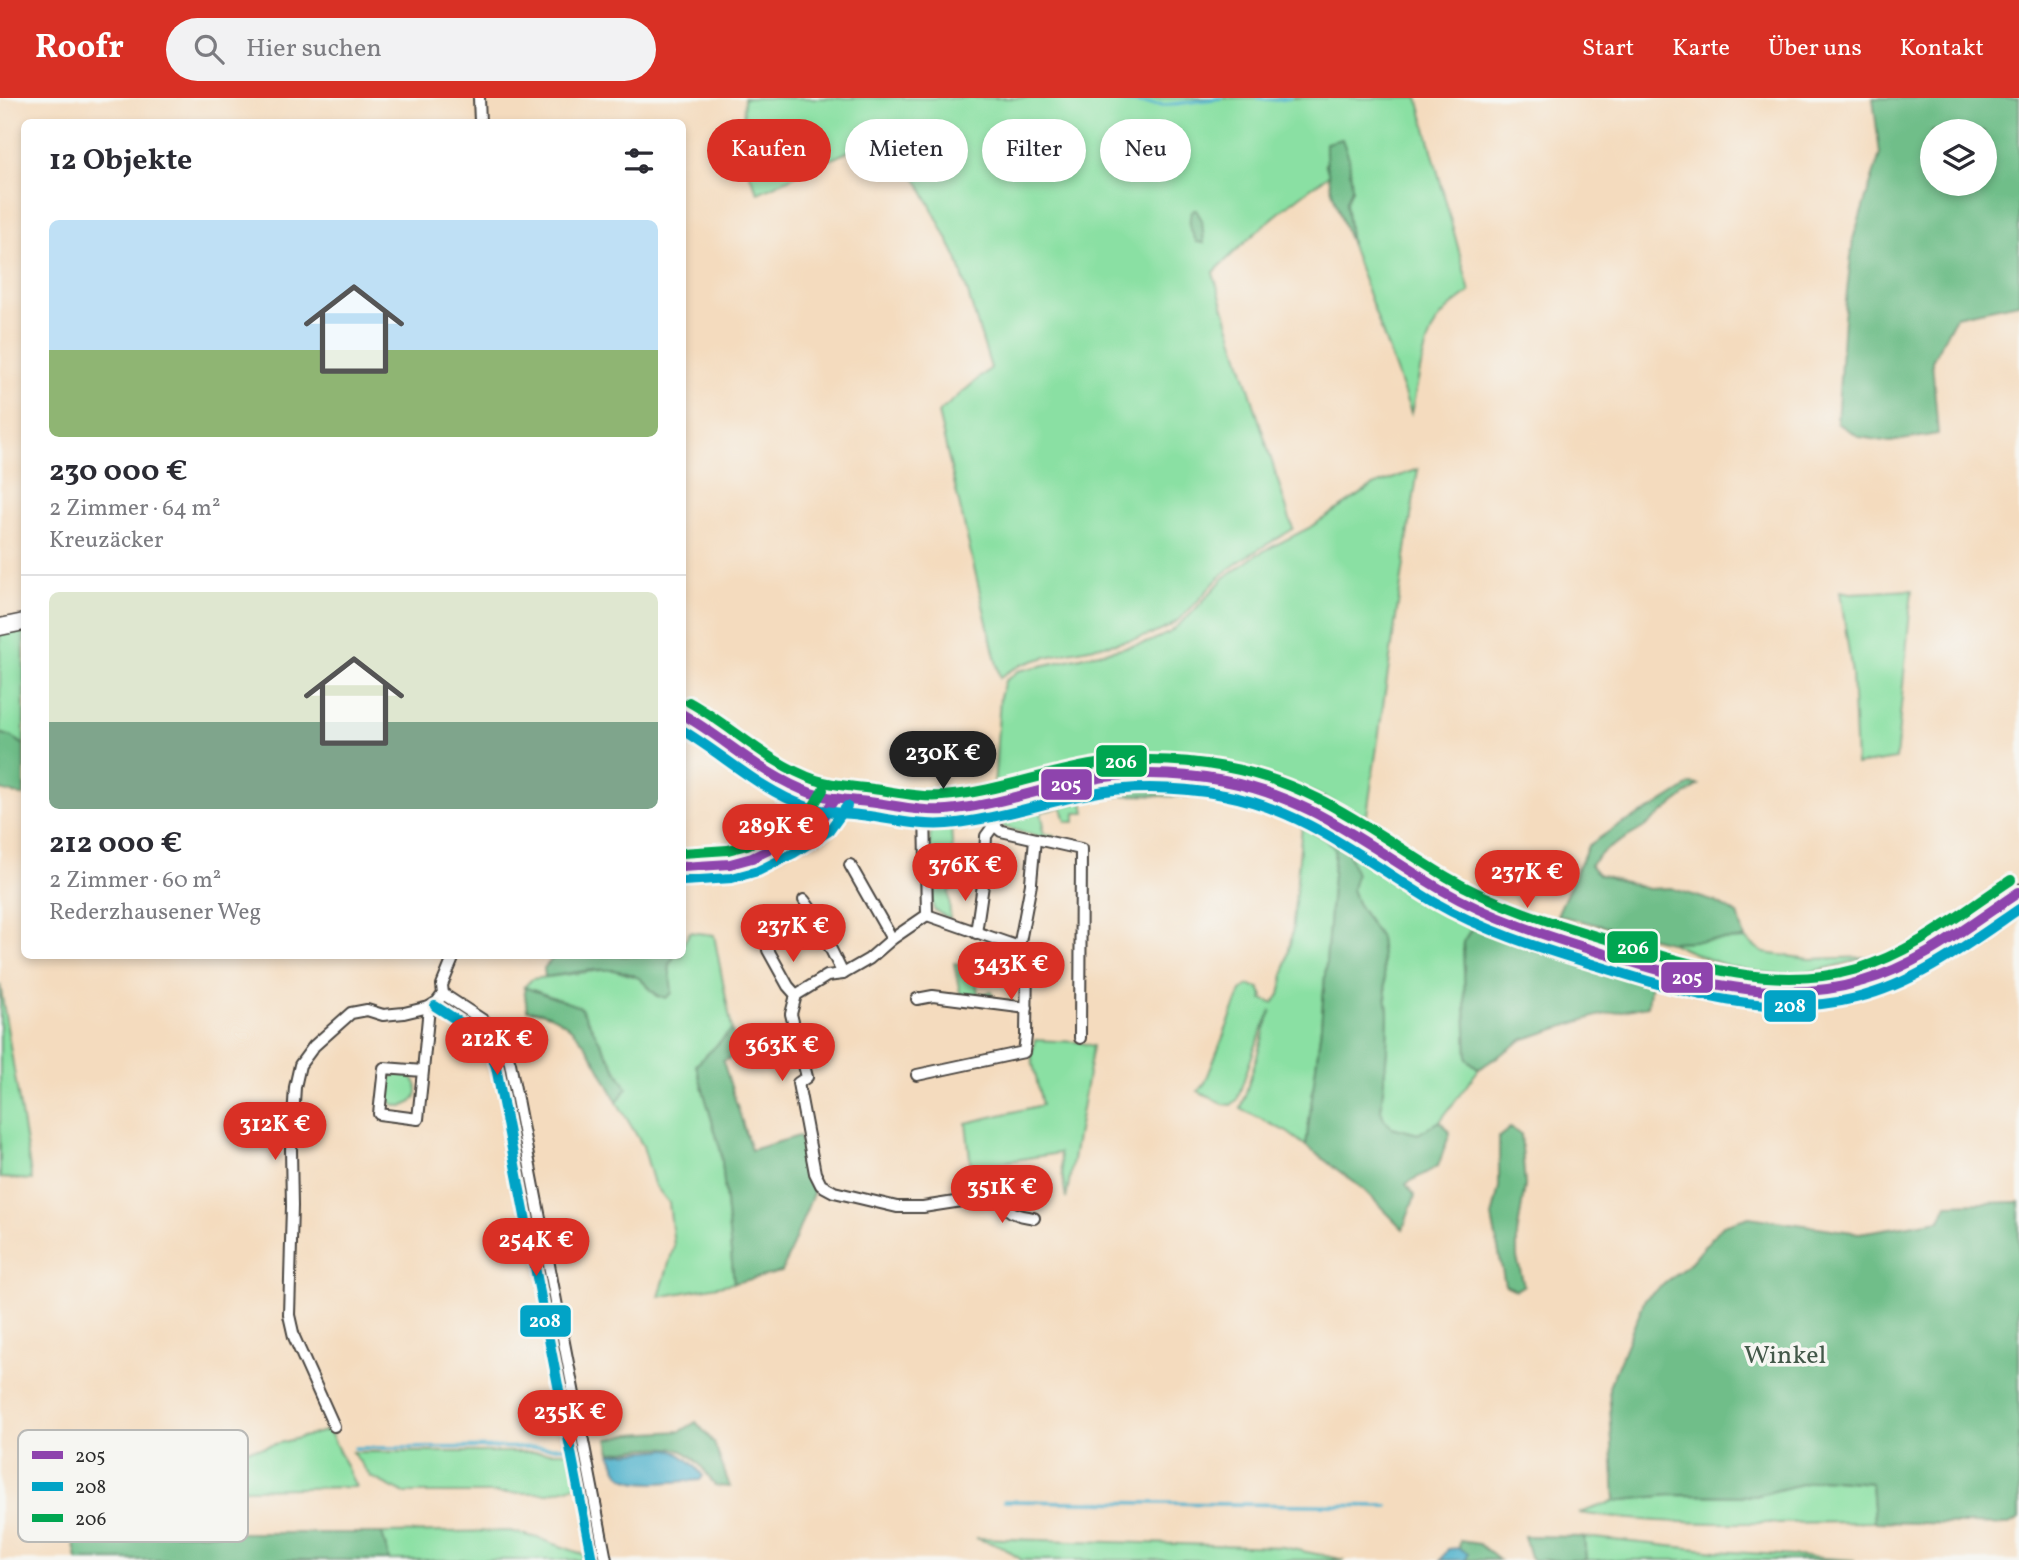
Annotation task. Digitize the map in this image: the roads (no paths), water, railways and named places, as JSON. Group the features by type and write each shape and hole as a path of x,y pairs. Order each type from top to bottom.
{"street":[{"path":"479,98 480,119"},
{"path":"0,627 21,623"},
{"path":"686,717 768,773 814,794 925,810 945,810 992,802 1108,777 1163,773 1240,784 1309,807 1444,891 1514,925 1676,975 1718,985 1809,992 1850,985 1905,966 1955,937 2019,891"},
{"path":"686,867 730,864 751,858 788,841 821,820 835,798"},
{"path":"976,933 984,876 986,836 994,825 992,802"},
{"path":"925,810 927,915"},
{"path":"994,825 1001,831 1081,849 1080,1038"},
{"path":"1019,947 1031,883 1035,839"},
{"path":"850,864 892,939"},
{"path":"804,900 843,974"},
{"path":"917,1075 1024,1052 1027,1008 1027,957 1024,951 927,915"},
{"path":"927,915 869,959 843,974 827,976 796,995 791,1014 807,1077 797,1083 815,1173 821,1185 834,1192 897,1207 923,1208 1000,1195 1014,1177"},
{"path":"768,950 796,995"},
{"path":"334,1426 294,1337 289,1315 291,1149 295,1087 300,1065 314,1046 351,1013 367,1010 383,1015 404,1013 429,1007 437,1002 443,994 442,985 453,959"},
{"path":"443,994 499,1033 510,1063 606,1560"},
{"path":"917,999 933,996 1027,1008"},
{"path":"423,1071 384,1068 379,1114 418,1119 423,1071 429,1007"},
{"path":"1000,1195 1005,1208 1014,1214 1034,1218"}],"water":[{"path":"669,1449 692,1464 703,1476 700,1480 662,1483 633,1481 620,1473 611,1454"},
{"path":"1459,1548 1468,1553 1466,1560 1441,1560 1448,1549"}],"waterway":[{"path":"1113,98 1118,101 1166,105 1221,98"},
{"path":"1258,98 1290,98"},
{"path":"355,1448 574,1447"},
{"path":"1004,1501 1388,1506"}],"park label":[{"name":"Winkel","path":"1785,1354"}]}
